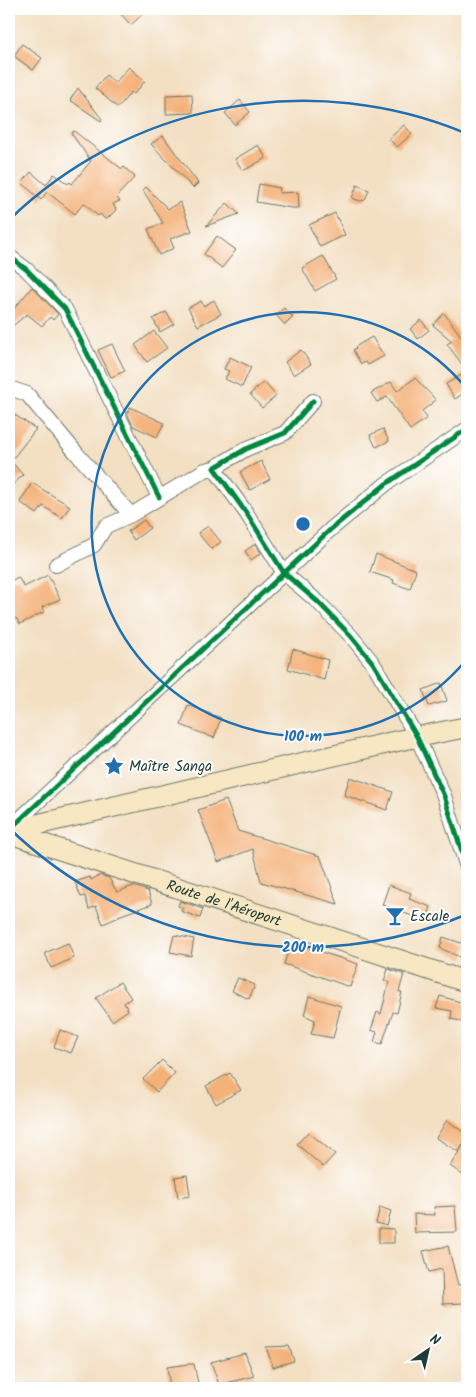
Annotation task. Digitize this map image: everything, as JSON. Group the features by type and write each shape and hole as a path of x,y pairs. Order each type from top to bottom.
{"main road":[{"path":"9,831 467,727"},
{"name":"Route de l'Aéroport","path":"9,831 467,982"}],"street":[{"path":"9,256 27,270 65,309 159,497"},
{"path":"9,388 27,394 131,515"},
{"path":"56,565 94,545 106,526 131,515 205,470 214,468 246,449 285,433 312,401"},
{"path":"9,831 330,529 386,484 467,429"},
{"path":"214,468 253,522 284,573 318,602 373,663 418,737 444,796 467,867"}],"building":[{"path":"116,9 148,9 131,25"},
{"path":"22,44 42,58 33,70 14,56"},
{"path":"129,67 145,81 134,94 131,92 118,108 95,88 106,75 115,83"},
{"path":"78,88 102,119 101,121 70,100"},
{"path":"192,94 193,113 166,114 166,95"},
{"path":"240,100 250,112 235,125 225,113"},
{"path":"404,125 412,134 397,147 389,139"},
{"path":"74,131 135,177 116,197 120,201 113,204 116,210 106,220 100,214 98,216 84,203 75,214 47,192 41,200 22,183 31,172 46,185 54,174 68,184 70,182 72,184 91,161 71,133"},
{"path":"163,136 198,183 193,188 151,144"},
{"path":"258,145 266,158 243,171 235,159"},
{"path":"259,184 280,188 279,193 298,192 299,208 256,202"},
{"path":"357,185 369,190 365,200 360,201 352,198"},
{"path":"146,187 168,209 180,202 192,231 170,239 174,248 159,255 148,229 163,223 143,190"},
{"path":"227,203 239,214 206,226"},
{"path":"335,213 345,235 320,247 309,225"},
{"path":"217,236 236,250 222,268 204,254"},
{"path":"323,256 336,279 315,291 302,268"},
{"path":"32,287 58,314 53,320 50,317 42,326 27,314 9,329 9,315"},
{"path":"214,300 221,314 198,326 188,308 201,301 204,306"},
{"path":"284,308 293,317 285,325 276,315"},
{"path":"166,312 174,324 160,332 153,319"},
{"path":"444,313 467,344 467,371 447,344 452,341 433,325"},
{"path":"421,320 429,330 418,339 410,329"},
{"path":"154,331 167,348 147,362 135,345"},
{"path":"372,337 384,356 368,365 366,362 361,364 353,350"},
{"path":"112,344 125,371 111,377 98,350"},
{"path":"301,350 311,364 294,375 285,362"},
{"path":"230,357 251,367 242,387 225,379 229,371 224,369"},
{"path":"463,374 467,381 467,391 455,399 446,384"},
{"path":"415,378 436,400 422,411 427,418 410,430 387,397 377,402 371,393 391,382 397,391"},
{"path":"264,382 276,396 262,408 250,394"},
{"path":"130,407 164,423 157,437 133,426 127,413"},
{"path":"9,411 36,429 11,461 23,475 9,488"},
{"path":"383,429 389,441 376,447 370,435"},
{"path":"261,461 270,479 250,490 240,472"},
{"path":"32,483 70,506 62,518 43,506 37,514 20,502"},
{"path":"144,520 150,528 134,540 128,531"},
{"path":"208,526 221,542 211,549 198,533"},
{"path":"255,544 261,553 251,560 245,551"},
{"path":"376,554 416,570 410,589 393,583 394,580 370,572"},
{"path":"48,575 60,599 42,607 44,612 20,624 16,618 9,622 9,582 18,577 24,587"},
{"path":"293,649 328,660 324,680 288,669"},
{"path":"441,683 447,701 429,706 423,690"},
{"path":"188,705 221,718 214,738 181,725"},
{"path":"350,777 393,792 387,810 344,795"},
{"path":"226,800 238,831 320,856 338,904 261,882 253,849 218,862 198,810"},
{"path":"100,875 109,878 117,892 133,886 148,891 152,904 118,916 103,924 96,906 89,909 85,896 81,897 75,882 90,877 91,880"},
{"path":"389,885 411,893 409,899 431,907 426,921 382,905"},
{"path":"180,901 203,909 200,918 181,911 183,908 178,906"},
{"path":"174,935 194,939 191,956 170,952"},
{"path":"443,937 467,945 464,959 440,948"},
{"path":"291,942 358,964 350,987 284,964"},
{"path":"68,943 74,958 51,968 45,953"},
{"path":"388,969 404,974 399,992 402,992 397,1013 393,1012 382,1044 374,1042 377,1032 371,1030 377,1012 381,1014 389,982 384,981"},
{"path":"238,978 255,985 249,999 232,991"},
{"path":"120,982 131,998 124,1003 128,1010 112,1021 96,998"},
{"path":"309,996 341,1006 333,1038 311,1034 315,1020 304,1015"},
{"path":"440,996 467,1004 465,1022 451,1019 452,1011 436,1008"},
{"path":"60,1030 78,1037 71,1053 54,1047"},
{"path":"162,1060 175,1073 157,1092 143,1079"},
{"path":"230,1073 241,1090 216,1104 206,1086"},
{"path":"447,1120 467,1135 459,1152 436,1138"},
{"path":"308,1132 335,1154 323,1167 297,1144"},
{"path":"467,1139 467,1178 450,1166"},
{"path":"187,1175 190,1196 178,1198 175,1177"},
{"path":"455,1206 457,1232 415,1233 414,1214 435,1215 434,1207"},
{"path":"380,1207 391,1211 387,1226 376,1223"},
{"path":"379,1228 394,1229 394,1243 379,1243"},
{"path":"448,1246 458,1285 463,1285 464,1303 443,1304 442,1269 429,1272 423,1251"},
{"path":"289,1346 294,1361 273,1367 266,1347"},
{"path":"245,1353 254,1376 219,1385 211,1362"},
{"path":"194,1364 199,1388 170,1388 167,1367"}],"cycle path":[{"path":"9,256 27,270 65,309 159,497"},
{"path":"313,401 285,433 246,449 214,468 247,514 284,573 331,529 386,484 467,429"},
{"path":"9,830 284,573 318,602 351,636 373,663 417,737 444,796 467,867"}],"place":[{"name":"Maître Sanga","path":"114,766"},
{"name":"Escale","path":"395,916"}]}
